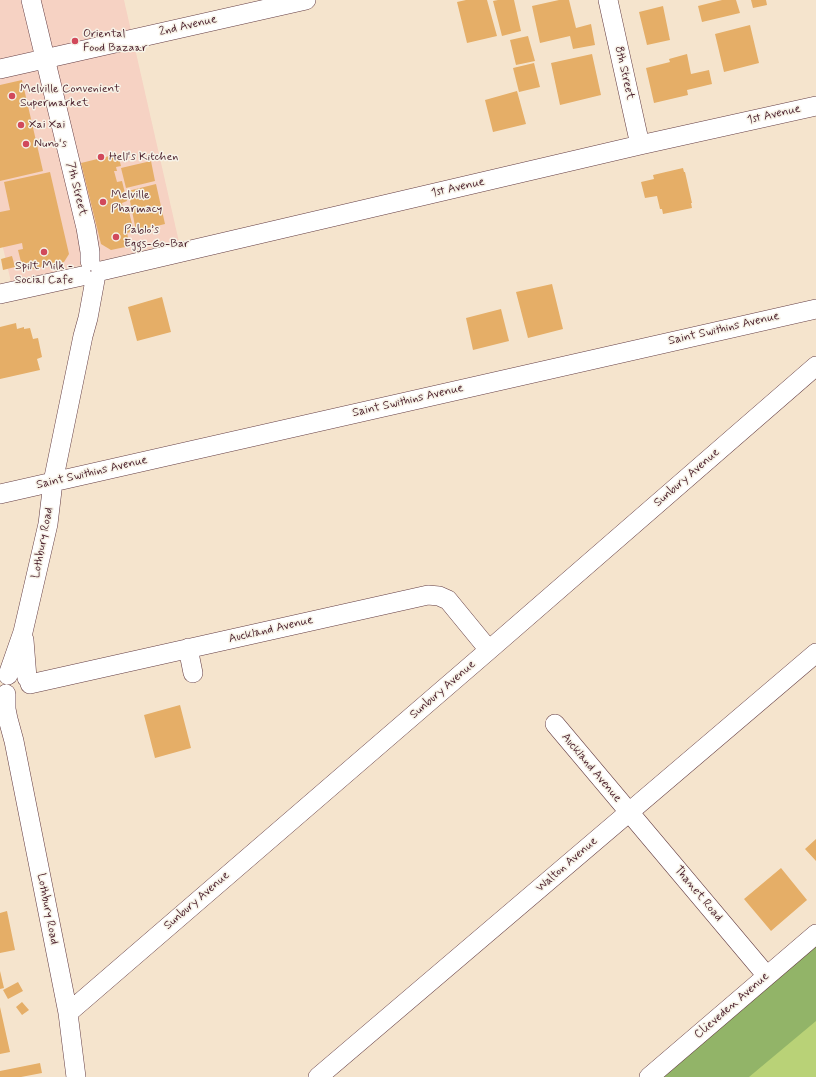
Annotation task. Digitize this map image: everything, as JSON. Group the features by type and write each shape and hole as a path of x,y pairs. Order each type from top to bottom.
{"street":[{"name":"7th Street","path":"31,0 86,228 90,252 90,274"},
{"name":"2nd Avenue","path":"0,68 306,0"},
{"name":"8th Street","path":"608,0 640,145"},
{"name":"1st Avenue","path":"0,294 640,145 816,106"},
{"name":"Lothbury Road","path":"76,1077 68,1013 14,742 6,709 7,690 23,632 48,524 53,482 83,336 80,320 90,274"},
{"name":"Saint Swithins Avenue","path":"0,494 816,309"},
{"name":"Sunbury Avenue","path":"68,1013 490,650 816,366"},
{"name":"Auckland Avenue","path":"28,681 188,648 428,595 439,596 448,600 490,650"},
{"name":"Lothbury Road","path":"23,632 28,681"},
{"path":"188,648 193,673"},
{"name":"Walton Avenue","path":"318,1077 816,653"},
{"path":"7,690 25,696 29,690 28,681"},
{"name":"Auckland Avenue","path":"555,724 628,812"},
{"name":"Thanet Road","path":"628,812 767,976"},
{"name":"Clieveden Avenue","path":"649,1077 816,934"}],"shaded area":[{"path":"0,0 124,0 179,242 11,282 0,235"}],"green space":[{"path":"816,933 816,1077 648,1077"},
{"path":"816,935 816,1021 749,1077 649,1077"}],"building":[{"path":"466,0 487,0 497,36 467,43 457,2"},
{"path":"514,0 521,31 502,36 493,1"},
{"path":"559,0 569,0 576,28 591,24 595,45 573,49 570,36 540,43 532,6"},
{"path":"722,0 736,0 740,13 702,22 698,6"},
{"path":"751,0 766,0 767,5 753,8"},
{"path":"663,6 670,40 647,45 639,12"},
{"path":"750,25 759,63 724,72 715,34"},
{"path":"528,36 535,61 516,65 510,40"},
{"path":"592,54 601,95 560,105 551,63"},
{"path":"687,54 691,74 709,70 712,84 687,90 688,95 654,103 646,68 670,62 669,59"},
{"path":"534,63 540,87 519,92 513,68"},
{"path":"22,80 43,171 0,181 0,85"},
{"path":"517,91 526,124 493,132 485,100"},
{"path":"118,154 121,166 116,167 117,171 114,171 117,182 122,181 127,201 122,203 124,213 129,212 134,231 127,233 130,246 111,250 101,244 81,163"},
{"path":"151,161 155,181 126,188 121,168"},
{"path":"683,168 692,208 663,214 662,209 660,209 657,196 645,198 641,182 654,179 653,175"},
{"path":"50,172 69,254 64,262 28,270 27,265 22,266 18,250 23,249 22,243 0,248 0,212 10,210 4,182"},
{"path":"156,184 165,224 136,231 128,191"},
{"path":"12,256 15,267 3,270 1,259"},
{"path":"552,284 563,329 528,338 516,292"},
{"path":"162,297 171,332 137,341 128,307"},
{"path":"501,309 509,341 473,350 466,318"},
{"path":"16,323 17,329 24,327 24,329 30,328 33,339 38,338 42,357 37,359 40,370 0,379 0,327"},
{"path":"180,705 191,748 155,758 144,715"},
{"path":"816,839 816,861 805,849"},
{"path":"781,868 807,900 771,931 744,899"},
{"path":"7,911 15,950 0,953 0,913"},
{"path":"0,971 4,988 0,989"},
{"path":"18,982 23,991 8,999 3,990"},
{"path":"22,1002 29,1010 22,1015 16,1007"},
{"path":"0,1007 10,1052 0,1054"},
{"path":"40,1063 42,1073 21,1077 0,1077 0,1071"}],"place":[{"name":"Oriental Food Bazaar","path":"75,41"},
{"name":"Melville Convenient Supermarket","path":"12,96"},
{"name":"Xai Xai","path":"21,125"},
{"name":"Nuno's","path":"26,144"},
{"name":"Hell's Kitchen","path":"101,157"},
{"name":"Melville Pharmacy","path":"103,202"},
{"name":"Pablo’s Eggs-Go-Bar","path":"116,237"},
{"name":"Spilt Milk - Social Cafe","path":"44,252"}]}
